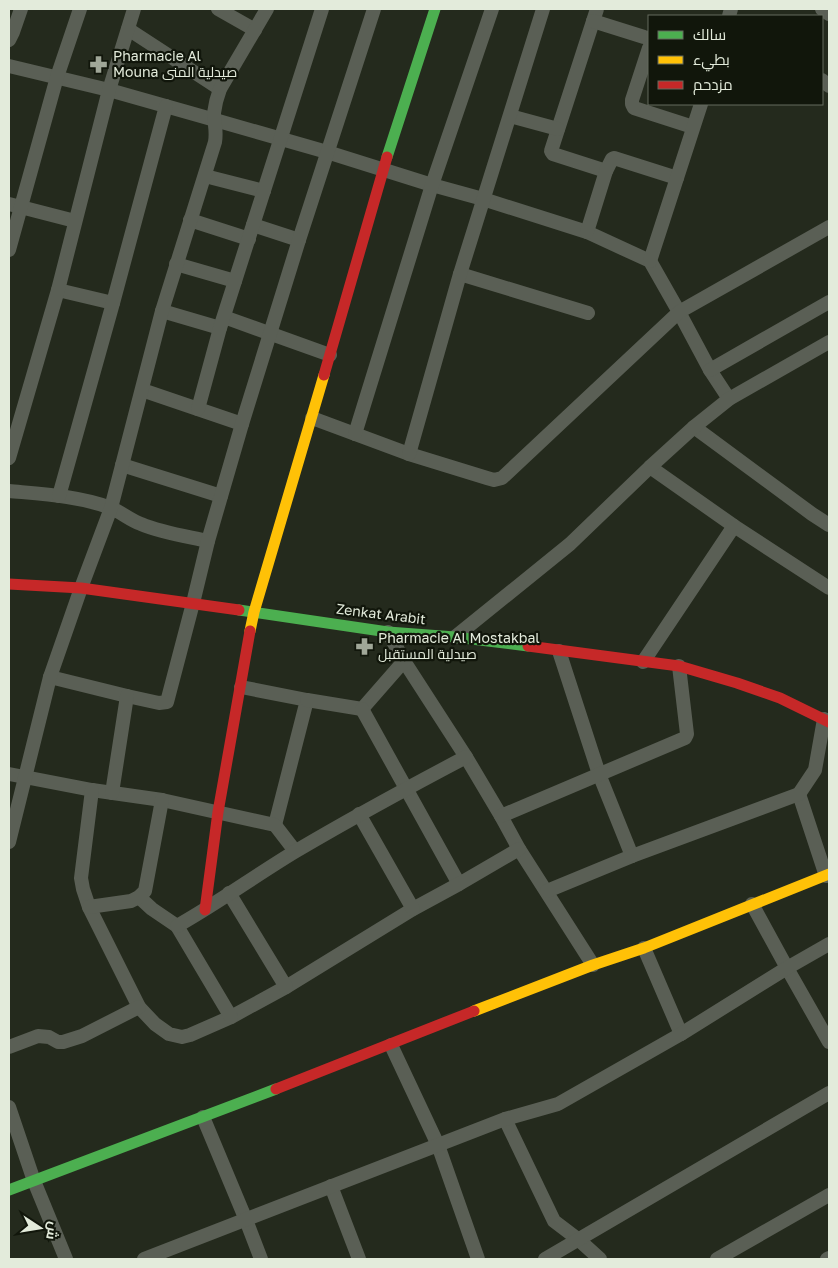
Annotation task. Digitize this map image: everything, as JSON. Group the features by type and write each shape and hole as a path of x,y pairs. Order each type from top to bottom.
{"street":[{"path":"9,40 21,9"},
{"path":"9,250 15,206 80,9"},
{"path":"9,458 58,290 109,90 134,9"},
{"path":"218,9 255,30"},
{"path":"9,842 50,677 111,508 162,311 205,176 216,134 216,107 220,89 267,9"},
{"path":"198,409 222,322 322,9"},
{"path":"50,677 126,696 159,703 167,702 208,541 242,424 374,9"},
{"path":"205,910 218,812 254,612 383,170 436,9"},
{"path":"355,434 432,184 492,9"},
{"path":"409,454 460,274 543,9"},
{"path":"822,9 829,14"},
{"path":"606,171 553,154 551,151 595,15 648,38"},
{"path":"128,29 220,89"},
{"path":"648,51 632,100 634,108 693,127"},
{"path":"9,66 109,90 281,138 484,199 587,232 650,261 710,370 729,399"},
{"path":"650,261 701,105"},
{"path":"59,496 166,106"},
{"path":"510,116 558,130"},
{"path":"587,232 606,171 610,161 614,158 677,178"},
{"path":"205,176 264,191"},
{"path":"15,206 75,221"},
{"path":"190,220 249,238"},
{"path":"253,225 299,240"},
{"path":"312,418 409,454 494,480 502,478 679,312 829,227"},
{"path":"176,264 236,281"},
{"path":"460,274 588,313"},
{"path":"58,290 113,303"},
{"path":"710,370 829,302"},
{"path":"162,311 270,333 330,355"},
{"path":"456,637 570,544 650,467 694,427 729,399 829,342"},
{"path":"142,390 242,424"},
{"path":"694,427 829,525"},
{"path":"122,465 221,496"},
{"path":"650,467 734,526 829,588"},
{"path":"9,491 59,496 94,503 111,508 151,528 208,541"},
{"path":"643,662 734,526"},
{"name":"Zenkat Arabit","path":"9,584 81,588 388,632 456,637 679,666 780,698 826,721"},
{"path":"388,632 404,661 466,757 519,849 593,965"},
{"path":"559,651 600,774 632,856"},
{"path":"362,709 404,661"},
{"path":"501,816 685,738 687,734 679,666"},
{"path":"241,687 362,709"},
{"path":"112,793 126,696"},
{"path":"274,825 306,700"},
{"path":"362,709 459,884"},
{"path":"547,891 632,856 798,794 815,770 826,721"},
{"path":"177,926 205,910 295,851 406,788 466,757"},
{"path":"9,774 92,790 162,800 274,825 295,851"},
{"path":"92,790 81,878 89,907 139,1007 155,1024 168,1034 182,1037 190,1036 231,1017 286,987 413,909 519,849"},
{"path":"9,1190 391,1045 593,965 644,948 828,875 798,794"},
{"path":"89,907 130,901 139,897 145,891 162,800"},
{"path":"359,814 413,909"},
{"path":"229,893 286,987"},
{"path":"139,897 152,909 177,926 231,1017"},
{"path":"752,904 829,1042"},
{"path":"144,1259 438,1145 505,1120 558,1104 681,1034 829,944"},
{"path":"644,948 681,1034"},
{"path":"9,1047 38,1036 49,1037 58,1042 63,1042 82,1036 139,1007"},
{"path":"391,1045 438,1145 478,1259"},
{"path":"545,1259 829,1093"},
{"path":"9,1107 34,1181 66,1259"},
{"path":"203,1117 261,1259"},
{"path":"505,1120 554,1221 600,1259"},
{"path":"331,1186 359,1259"},
{"path":"717,1259 829,1196"}],"traffic: fast":[{"path":"387,157 435,9"},
{"path":"239,610 388,632 455,637 528,646"},
{"path":"9,1190 276,1089"}],"traffic: slow":[{"path":"250,631 324,375"},
{"path":"474,1011 593,965 644,948 829,874"}],"traffic: jam":[{"path":"324,375 387,157"},
{"path":"9,584 81,588 239,610"},
{"path":"205,910 218,812 250,631"},
{"path":"528,646 679,666 780,698 829,722"},
{"path":"276,1089 474,1011"}],"place":[{"name":"Pharmacie Al Mouna صيدلية المنى","path":"99,64"},
{"name":"Pharmacie Al Mostakbal صيدلية المستقبل","path":"364,646"}]}
